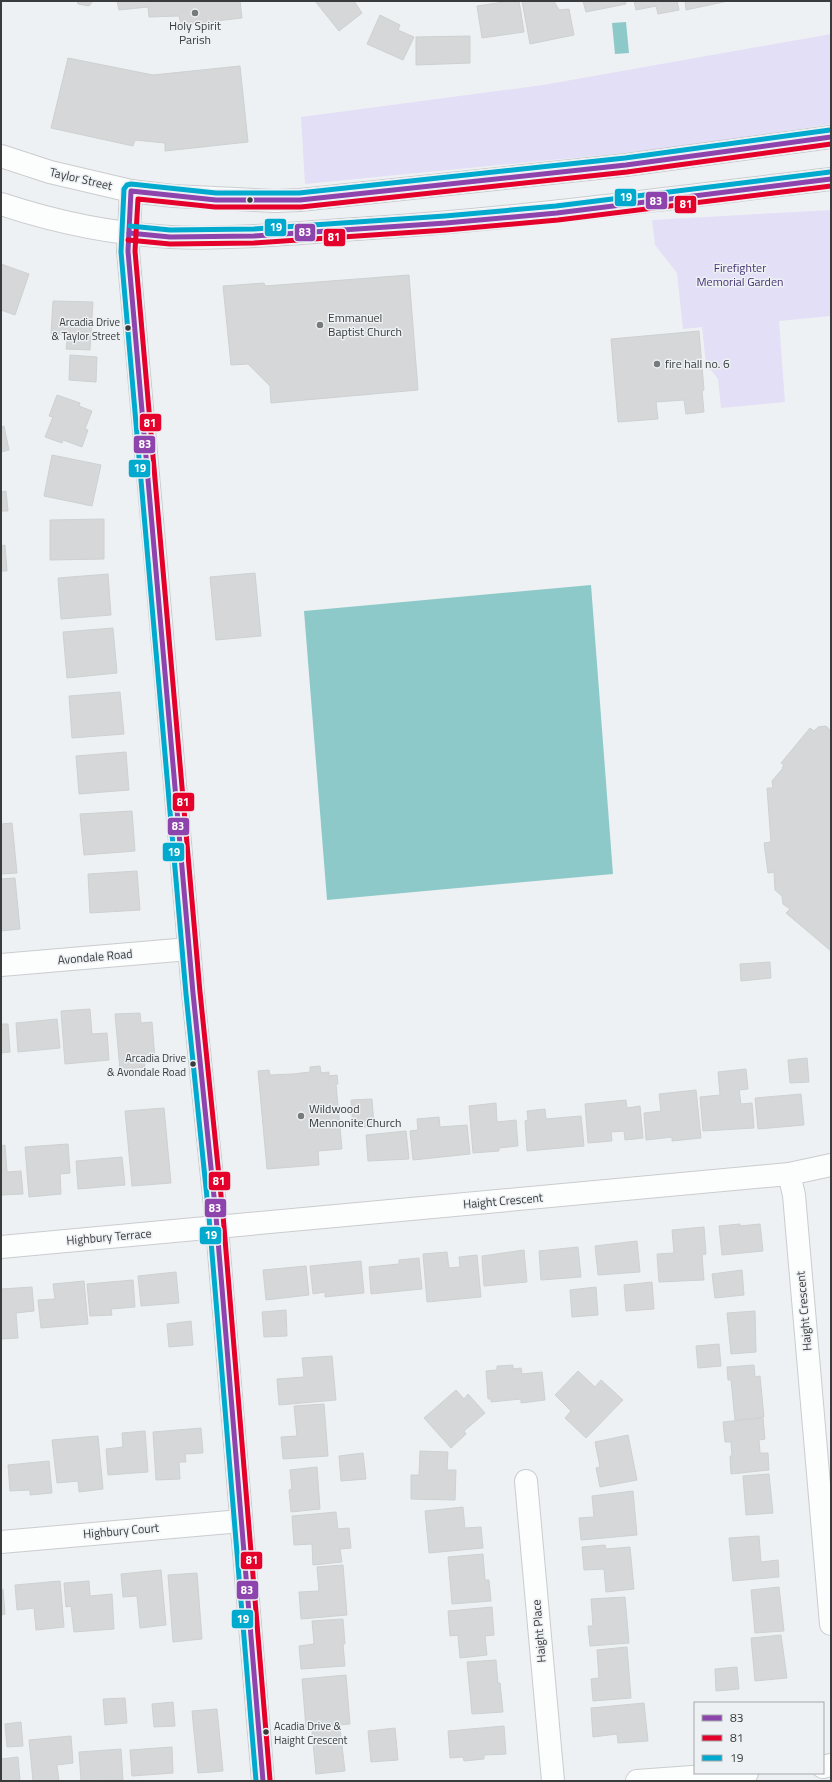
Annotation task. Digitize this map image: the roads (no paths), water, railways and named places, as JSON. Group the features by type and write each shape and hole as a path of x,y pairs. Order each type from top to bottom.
{"street":[{"name":"Taylor Street","path":"1,156 50,172 131,191 172,196 275,201 300,200 626,165 831,137"},
{"path":"1,204 40,217 129,233 170,237 254,236 446,223 557,212 831,179"},
{"path":"131,191 128,261 155,549 189,949 216,1228 263,1781"},
{"name":"Avondale Road","path":"1,965 189,949"},
{"name":"Haight Crescent","path":"216,1228 789,1174 831,1165"},
{"name":"Haight Crescent","path":"789,1174 794,1195 823,1424 831,1624"},
{"name":"Highbury Terrace","path":"1,1247 216,1228"},
{"name":"Haight Place","path":"526,1481 553,1781"},
{"name":"Highbury Court","path":"1,1542 241,1521"},
{"path":"637,1781 733,1774"}],"water":[{"path":"626,22 629,53 615,54 612,23"},
{"path":"591,585 613,874 327,900 304,611"}],"place":[{"name":"Holy Spirit Parish","path":"195,13"},
{"name":"Emmanuel Baptist Church","path":"320,325"},
{"name":"Arcadia Drive & Taylor Street","path":"128,328"},
{"name":"fire hall no. 6","path":"657,364"},
{"name":"Arcadia Drive & Avondale Road","path":"193,1064"},
{"name":"Wildwood Mennonite Church","path":"301,1116"},
{"name":"Acadia Drive & Haight Crescent","path":"266,1732"}],"park label":[{"name":"Firefighter Memorial Garden","path":"740,275"}]}
